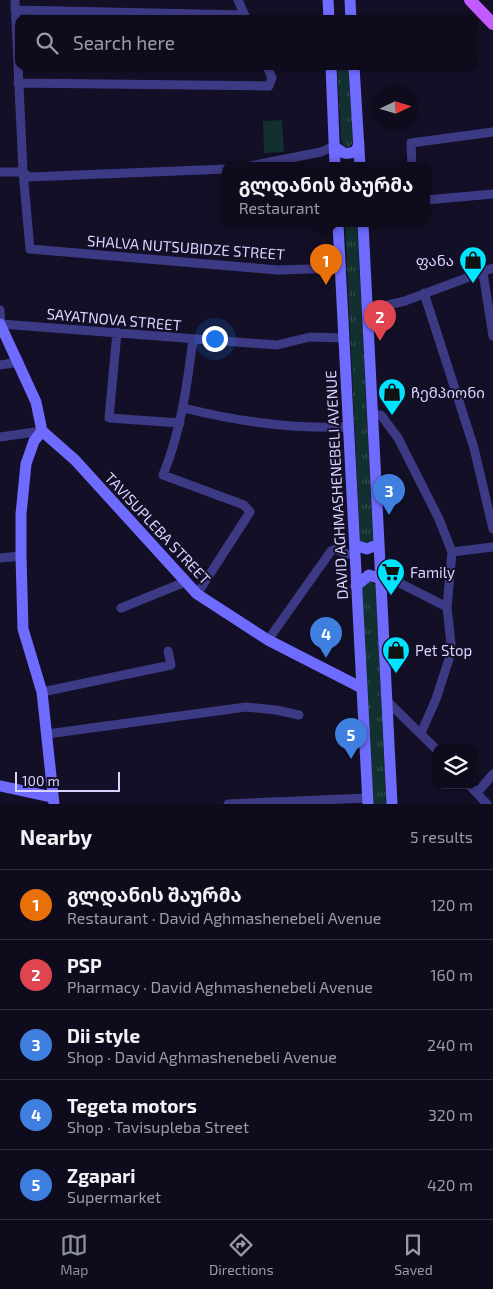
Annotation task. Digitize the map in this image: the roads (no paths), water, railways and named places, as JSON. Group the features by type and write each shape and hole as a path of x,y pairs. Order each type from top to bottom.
{"main road":[{"path":"328,0 329,15"},
{"path":"350,0 351,15"},
{"path":"470,0 493,24"},
{"path":"331,70 335,162"},
{"path":"354,70 360,162"},
{"path":"334,146 343,154 348,154 356,151 359,144"},
{"name":"DAVID AGHMASHENEBELI AVENUE","path":"338,227 368,801"},
{"path":"363,227 392,804"},
{"path":"0,786 53,800 42,692 24,629 21,556 21,514 26,464 34,441 42,431 36,402 1,324"},
{"name":"TAVISUPLEBA STREET","path":"42,431 75,460 197,594 268,640 362,688"},
{"path":"355,549 368,549 379,544"},
{"path":"356,586 369,575 381,576"}],"street":[{"path":"15,0 15,15"},
{"path":"238,0 245,15"},
{"path":"15,10 180,15"},
{"path":"17,70 23,172"},
{"path":"18,83 269,86 272,78 269,70"},
{"path":"412,162 411,143 493,132"},
{"path":"270,162 321,152 334,146"},
{"path":"0,172 23,172 29,177 222,168"},
{"name":"SHALVA NUTSUBIDZE STREET","path":"23,172 30,249 278,270 341,268"},
{"path":"430,200 493,194"},
{"path":"367,310 424,293 493,268"},
{"path":"482,273 493,336"},
{"path":"424,293 474,448 493,529"},
{"path":"0,310 1,324"},
{"name":"SAYATNOVA STREET","path":"1,324 277,345 310,337 344,338"},
{"path":"117,332 109,418 180,423"},
{"path":"194,339 184,408 176,445 162,475 244,505 250,512 197,594"},
{"path":"0,365 19,362"},
{"path":"184,408 233,420 267,425 316,428 349,426"},
{"path":"373,416 380,415 398,438 439,519 452,552 446,607 450,644 449,659 436,699 421,733"},
{"path":"0,437 42,431"},
{"path":"452,552 493,546"},
{"path":"268,640 331,551 335,549 347,554 355,549"},
{"path":"0,558 21,556"},
{"path":"381,576 446,607"},
{"path":"122,608 185,582"},
{"path":"42,692 171,665 168,651"},
{"path":"386,701 433,746"},
{"path":"47,734 246,707 276,710 299,715"},
{"path":"477,793 493,774"},
{"path":"473,789 487,804"},
{"path":"228,804 368,801"}],"place":[{"name":"ფანა","path":"473,284"},
{"name":"გლდანის შაურმა","path":"326,285"},
{"name":"PSP","path":"380,341"},
{"name":"ჩემპიონი","path":"392,416"},
{"name":"Dii style","path":"389,515"},
{"name":"Family","path":"391,596"},
{"name":"Tegeta motors","path":"326,658"},
{"name":"Pet Stop","path":"396,674"},
{"name":"Zgapari","path":"351,759"}]}
